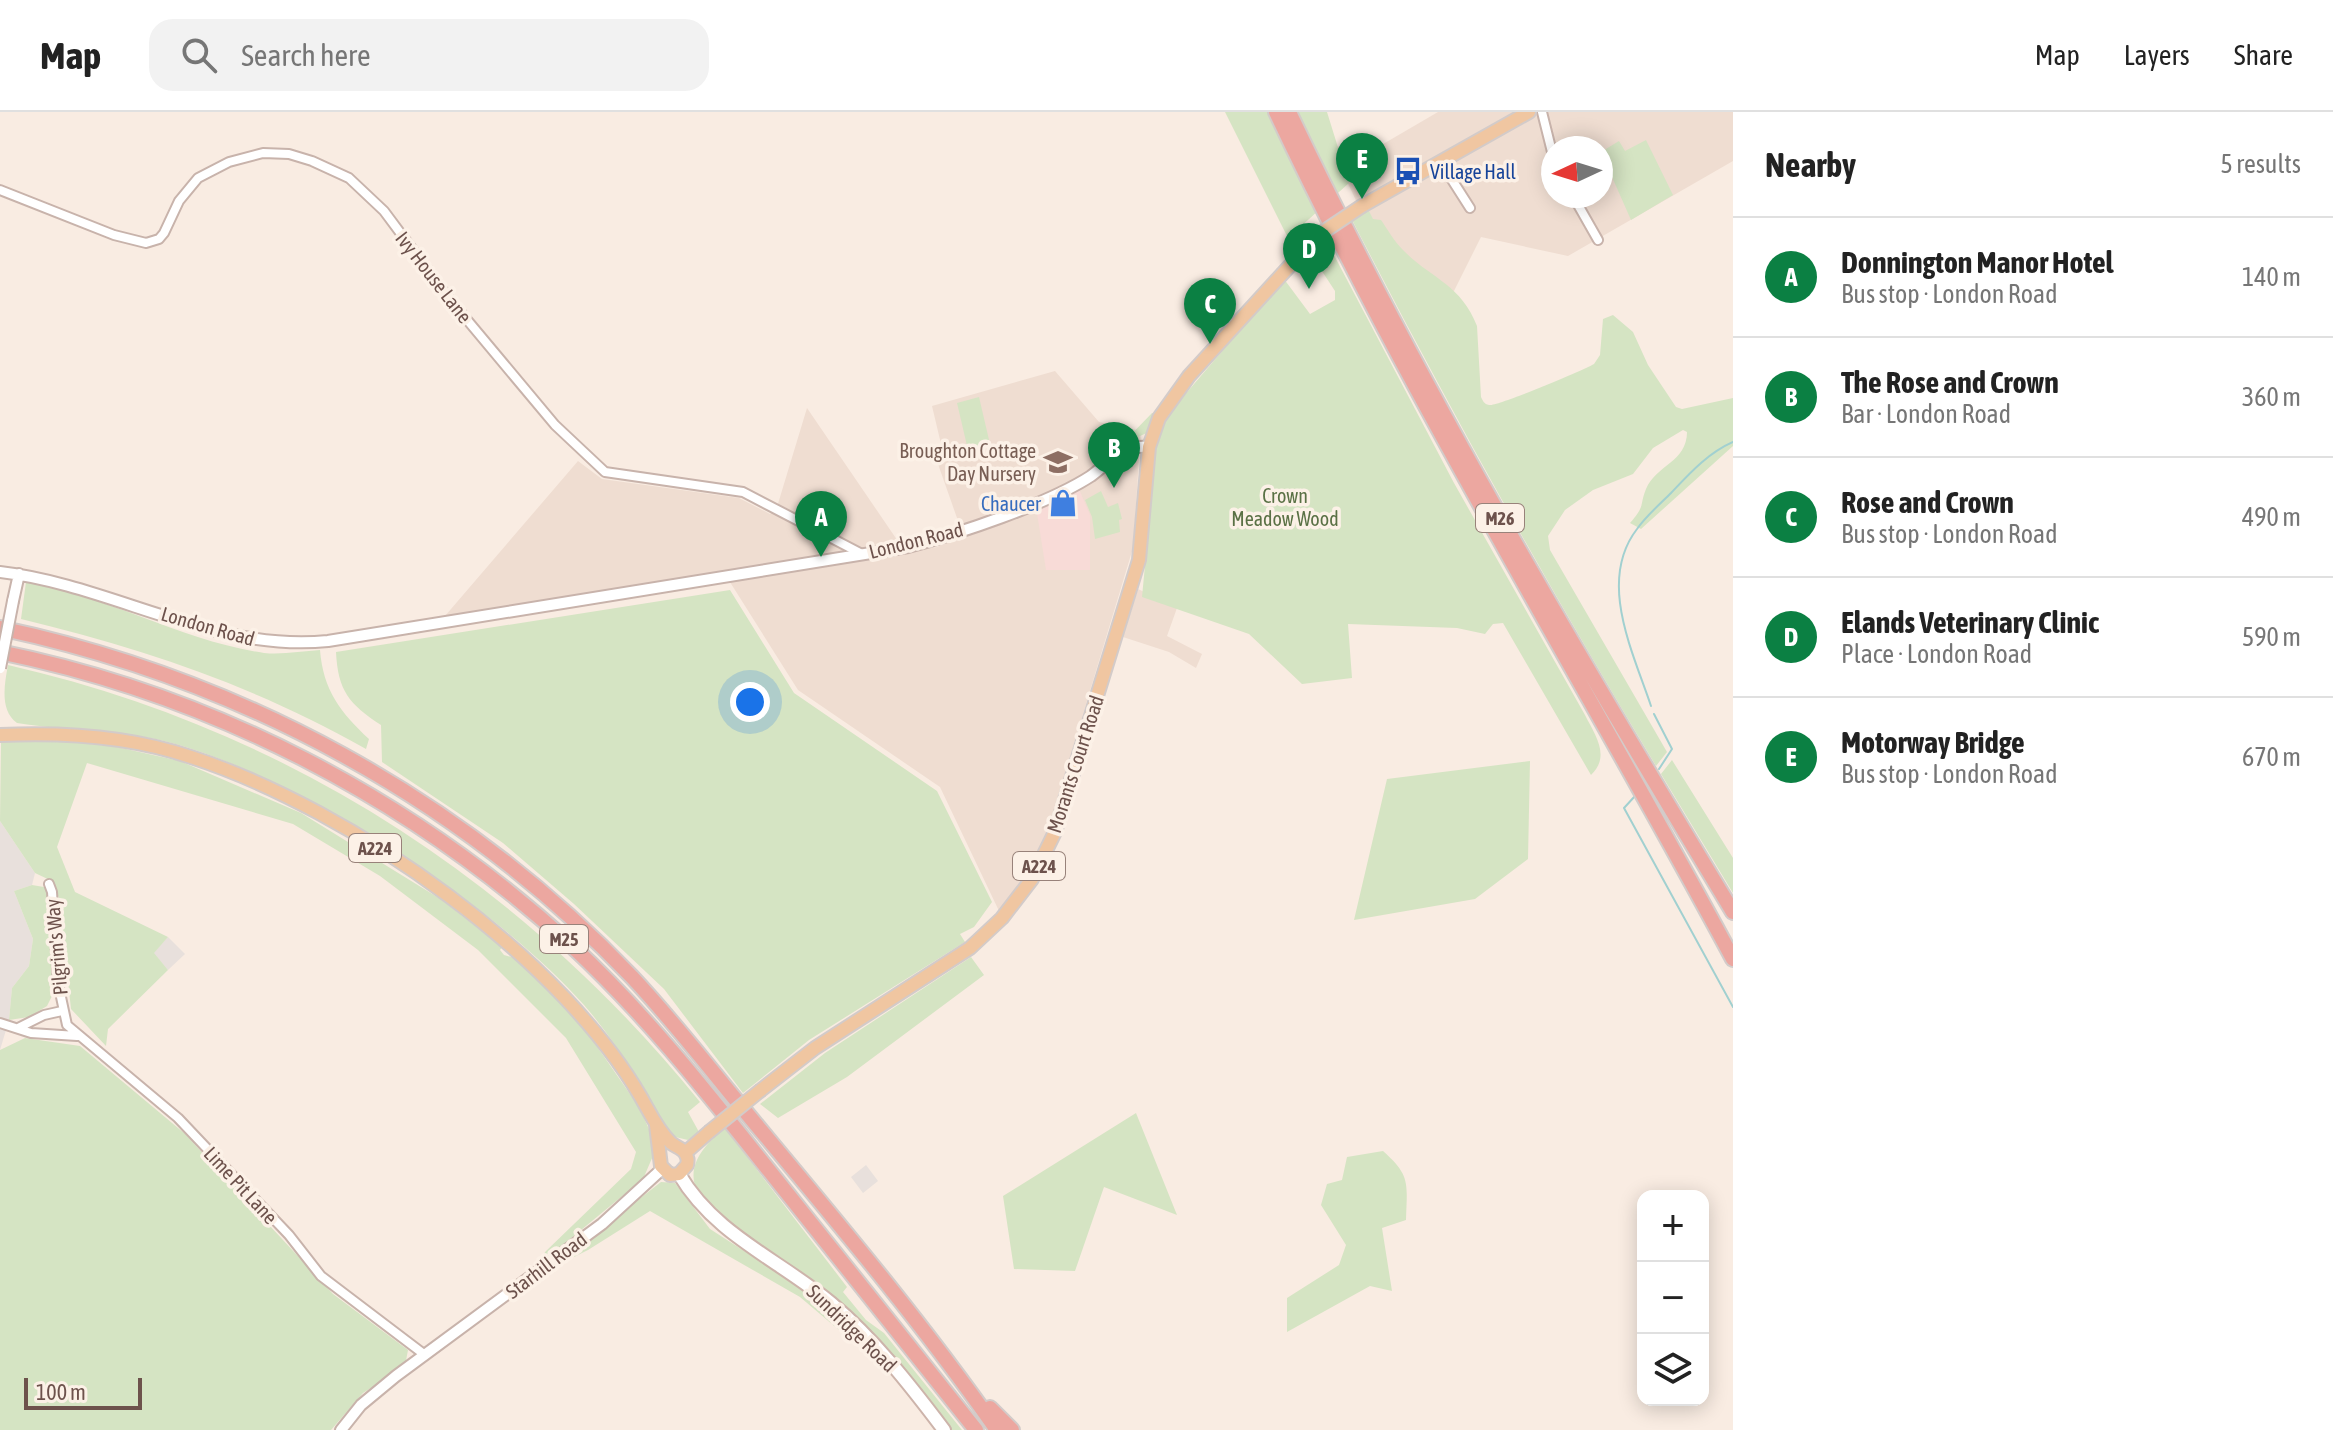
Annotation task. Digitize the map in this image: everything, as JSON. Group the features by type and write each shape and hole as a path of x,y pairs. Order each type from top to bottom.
{"highway":[{"name":"M26","path":"1276,112 1336,238 1434,427 1733,959"},
{"name":"M26","path":"1289,112 1471,466 1601,693 1733,912"},
{"name":"M25","path":"0,628 127,661 207,689 285,724 396,785 500,858 588,934 655,1003 964,1383 997,1430"},
{"name":"M25","path":"0,652 140,690 257,736 403,816 509,892 583,957 662,1039 976,1430"},
{"name":"M25","path":"964,1383 1012,1430"}],"main road":[{"name":"A224","path":"1149,447 1159,418 1176,391 1317,236 1362,206 1529,112"},
{"name":"Morants Court Road","path":"681,1150 709,1132 815,1048 970,948 1002,918 1032,879 1055,832 1139,560 1149,447"},
{"name":"A224","path":"0,735 97,736 190,756 241,775 335,824 461,907 555,986 609,1048 656,1125 681,1150"},
{"name":"A224","path":"656,1125 661,1164"},
{"path":"668,1148 681,1150 687,1165 679,1174 670,1175 661,1164 668,1148"},
{"name":"Sundridge Road","path":"679,1174 712,1219 800,1279 868,1338 944,1430"}],"street":[{"path":"1542,112 1548,136"},
{"name":"Ivy House Lane","path":"0,190 114,235 146,243 159,239 164,233 179,201 198,178 229,162 263,153 289,154 312,161 349,178 384,211 448,297 555,425 605,472 743,492 862,554"},
{"path":"1440,161 1470,208"},
{"path":"1580,208 1598,240"},
{"name":"London Road","path":"0,572 91,591 230,635 296,644 456,622 939,539 1063,491 1127,449 1149,447"},
{"path":"0,668 19,574"},
{"name":"Pilgrim's Way","path":"49,884 62,1011"},
{"path":"18,1028 44,1015 62,1011"},
{"name":"Lime Pit Lane","path":"62,1011 67,1025 178,1118 330,1284 425,1355"},
{"path":"0,1023 31,1033 79,1036"},
{"name":"Starhill Road","path":"341,1430 361,1405 602,1224 661,1164"}],"shaded area":[{"path":"1438,112 1733,112 1733,161 1568,256 1481,237 1453,293 1376,242 1329,144 1366,154"},
{"path":"1055,371 1099,422 1141,431 1133,548 1049,827 1027,873 999,911 940,787 798,690 723,571 445,616 578,461 602,479 739,498 770,514 777,507 807,408 906,553 937,547 963,535 932,447 941,444 932,406"},
{"path":"1079,489 1090,515 1090,570 1046,570 1036,507"},
{"path":"1138,589 1177,608 1167,636 1202,654 1196,668 1169,652 1123,637"},
{"path":"0,821 35,873 32,885 14,891 33,939 29,966 12,988 9,1020 0,1050"},
{"path":"168,937 185,954 168,970 153,953"},
{"path":"866,1165 878,1181 863,1193 851,1177"}],"green space":[{"path":"1225,112 1327,112 1349,183 1288,238"},
{"path":"1646,140 1673,195 1631,220 1613,179 1613,145 1619,141 1625,151"},
{"path":"1367,207 1373,219 1381,220 1403,250 1454,291 1470,312 1477,326 1481,397 1486,404 1523,394 1594,364 1600,355 1603,319 1613,315 1633,332 1648,365 1676,407 1682,409 1733,398 1733,446 1641,529 1630,523 1640,509 1651,481 1682,450 1687,432 1683,430 1653,448 1633,474 1593,490 1565,510 1548,536 1550,550 1667,752 1656,766 1499,495 1351,218"},
{"name":"Crown Meadow Wood","path":"1326,240 1454,483 1593,730 1601,753 1597,768 1591,775 1503,623 1493,624 1485,634 1457,628 1348,624 1352,678 1302,684 1249,634 1142,597 1157,440 1170,412 1284,279 1310,314 1335,300 1335,291 1310,253"},
{"path":"979,397 990,444 968,450 957,403"},
{"path":"1152,413 1156,413 1149,432 1122,444"},
{"path":"1101,491 1108,507 1118,503 1122,519 1119,520 1120,532 1095,539 1092,517 1085,500"},
{"path":"26,582 86,597 234,647 264,653 320,650 329,689 350,720 369,739 366,749 241,688 112,643 21,619"},
{"path":"730,590 794,693 937,791 992,902 974,927 960,934 965,942 809,1040 743,1093 664,989 574,904 503,843 382,762 381,725 347,695 339,677 336,652"},
{"path":"8,665 111,693 209,729 303,773 392,825 477,884 556,950 631,1023 700,1102 688,1112 699,1132 688,1140 671,1136 620,1052 584,1005 501,927 396,851 284,787 179,745 118,733 17,723 6,705"},
{"path":"54,740 117,747 180,761 301,813 442,900 502,947 500,950 504,955 515,958 580,1022 639,1107 649,1129 653,1156 643,1179 541,1263 545,1252 631,1169 636,1152 566,1038 478,950 380,876 293,824 87,763 57,847 75,892 168,937 154,953 168,970 108,1029 106,1046 71,1009 59,899 54,882 35,873 0,821 1,741"},
{"path":"1672,760 1733,858 1733,893 1661,774"},
{"path":"1530,761 1528,859 1475,899 1354,920 1387,779"},
{"path":"32,885 44,887 48,894 55,990 47,1006 29,1017 9,1020 12,988 29,966 33,939 14,891"},
{"path":"971,957 984,975 847,1077 778,1118 760,1104 825,1053"},
{"path":"25,1038 80,1046 184,1133 333,1294 408,1350 405,1366 363,1393 331,1430 0,1430 0,1050"},
{"path":"1136,1113 1177,1215 1104,1187 1075,1271 1014,1269 1003,1196"},
{"path":"725,1128 847,1287 843,1292 866,1320 884,1333 962,1430 951,1430 881,1345 834,1298 725,1223 699,1195 694,1175 698,1157"},
{"path":"1383,1151 1399,1167 1407,1188 1406,1220 1382,1228 1392,1291 1370,1286 1287,1332 1287,1298 1339,1265 1346,1245 1321,1205 1327,1184 1342,1180 1347,1157"},
{"path":"661,1182 675,1183 710,1229 822,1301 871,1350 866,1353 800,1297 650,1211 588,1250 548,1270"}],"waterway":[{"path":"1651,706 1622,617 1620,571 1625,549 1645,519 1685,478 1707,458 1733,442"},
{"path":"1654,714 1672,749 1659,769"},
{"path":"1635,796 1624,808 1733,1007"}],"place":[{"name":"Village Hall","path":"1408,171"},
{"name":"Motorway Bridge","path":"1362,199"},
{"name":"Elands Veterinary Clinic","path":"1309,289"},
{"name":"Rose and Crown","path":"1210,344"},
{"name":"Broughton Cottage Day Nursery","path":"1058,462"},
{"name":"The Rose and Crown","path":"1114,488"},
{"name":"Chaucer","path":"1063,503"},
{"name":"Donnington Manor Hotel","path":"821,557"}]}
